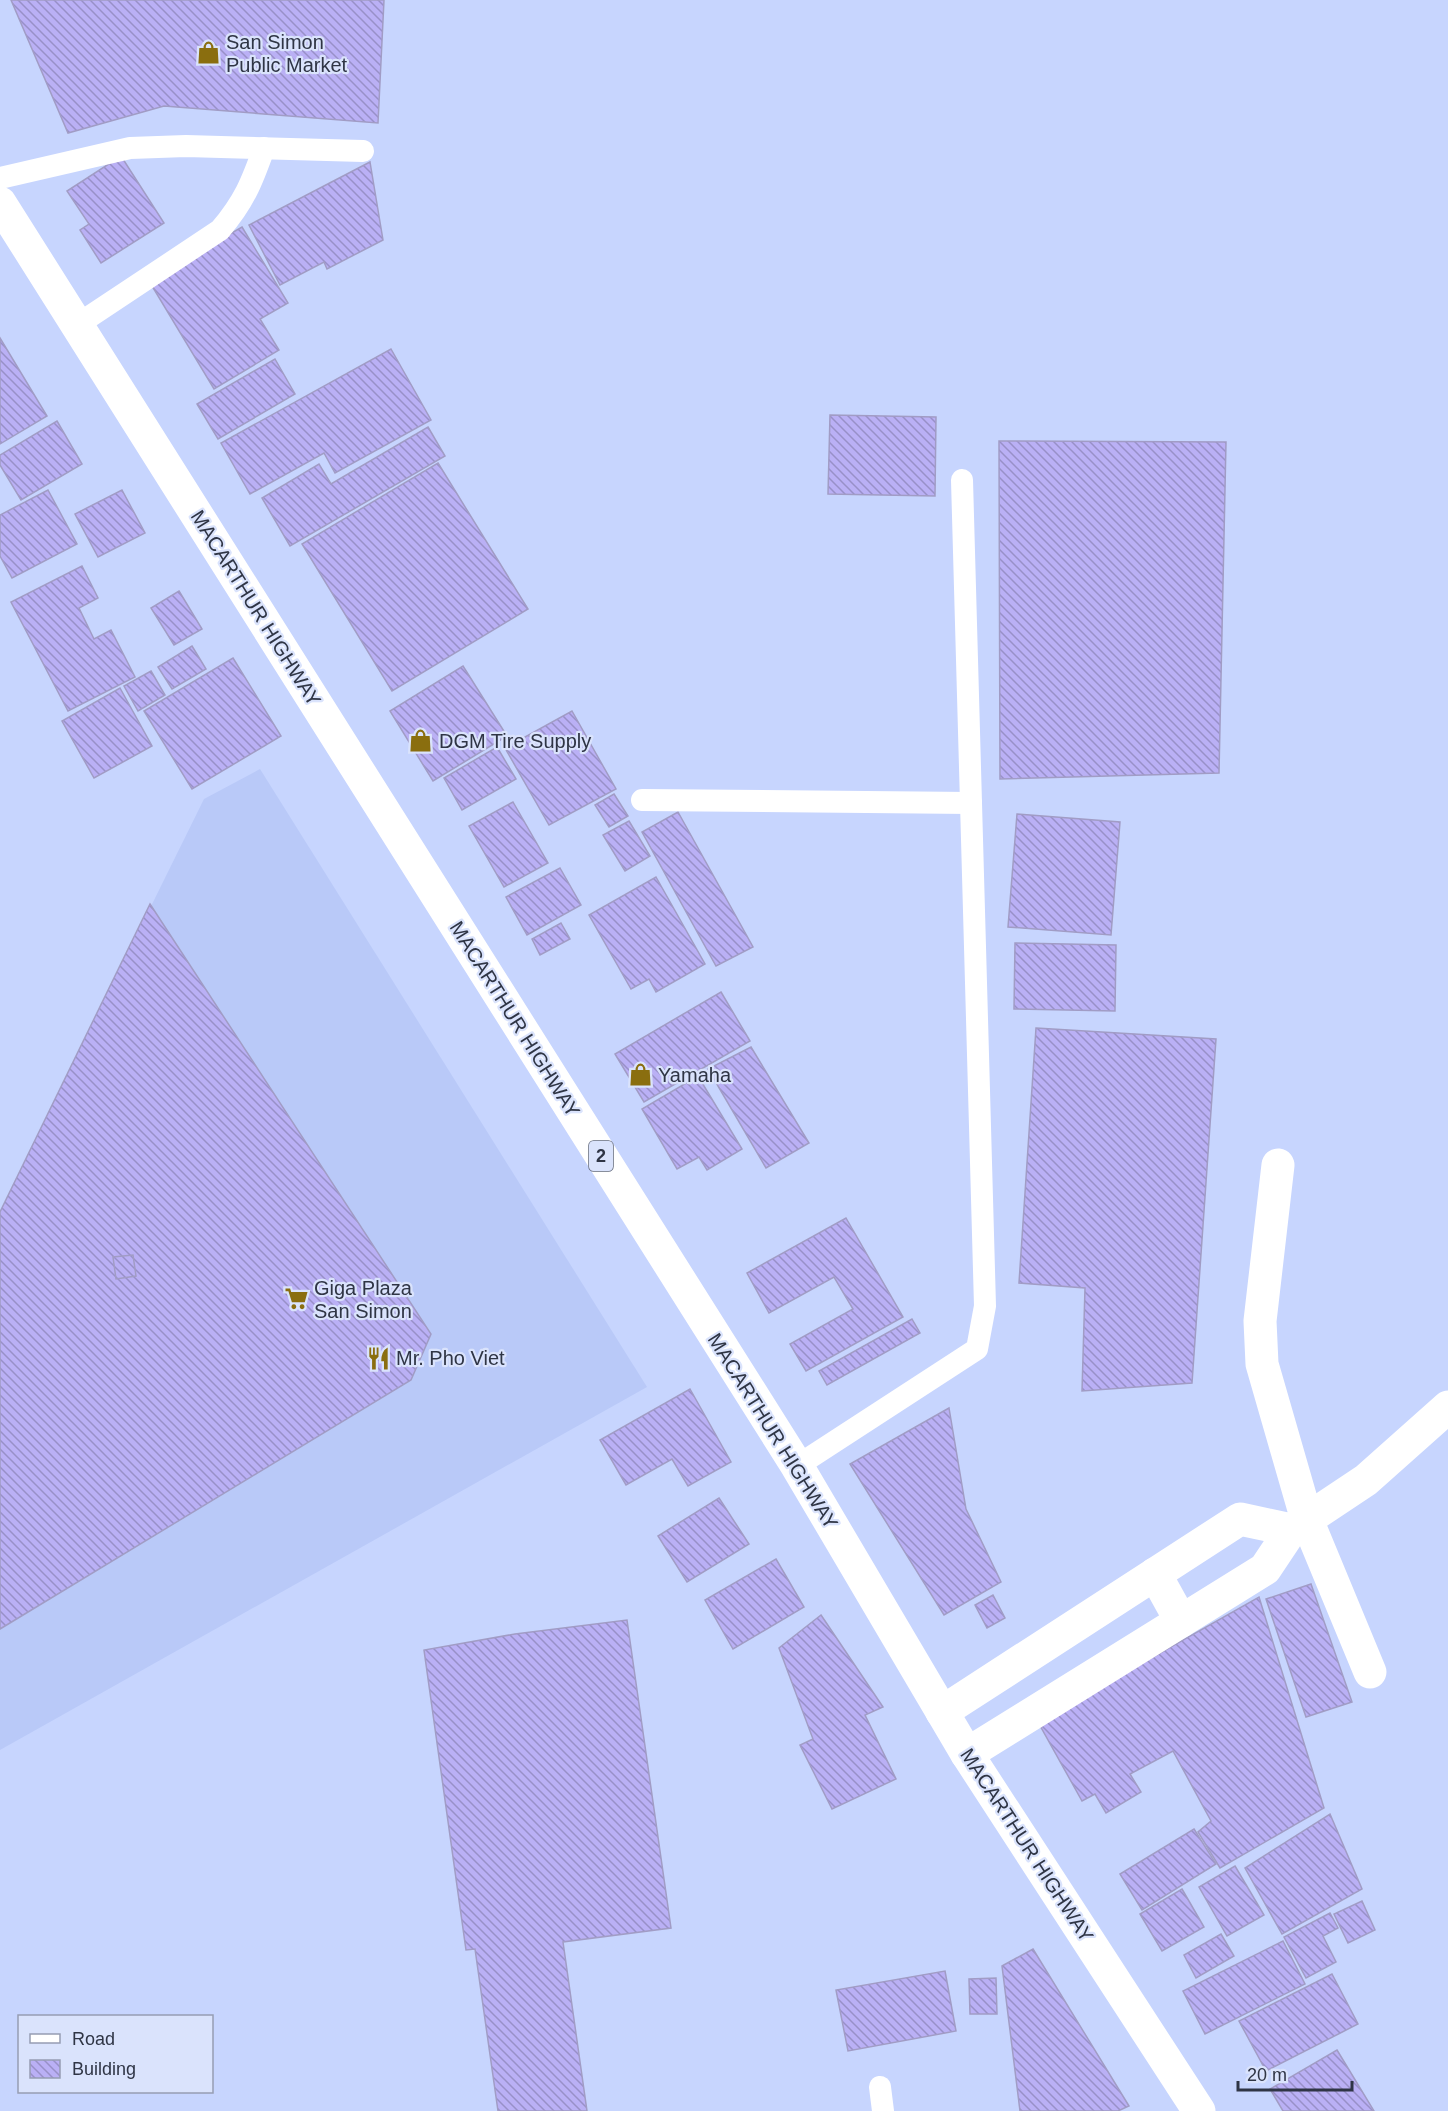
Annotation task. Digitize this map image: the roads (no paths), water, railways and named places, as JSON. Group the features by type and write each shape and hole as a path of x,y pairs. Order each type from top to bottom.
{"main road":[{"name":"MACARTHUR HIGHWAY","path":"0,203 797,1466 967,1754 1199,2111"},
{"path":"1278,1165 1260,1321 1262,1364 1299,1525 1370,1672"},
{"path":"967,1754 1265,1569 1299,1525 1366,1480 1448,1407"},
{"path":"942,1712 1240,1519 1299,1525"},
{"path":"1155,1574 1181,1621"},
{"path":"1078,1623 1108,1667"}],"lane":[{"path":"0,178 130,148 186,146 363,151"},
{"path":"77,325 220,230 237,211 249,189 264,148"},
{"path":"797,1466 977,1349 986,1306 962,480"},
{"path":"642,800 971,803"},
{"path":"880,2088 883,2111"}],"place":[{"name":"San Simon Public Market","path":"208,53"},
{"name":"DGM Tire Supply","path":"421,741"},
{"name":"Yamaha","path":"640,1075"},
{"name":"Giga Plaza San Simon","path":"296,1299"},
{"name":"Mr. Pho Viet","path":"378,1358"}]}
